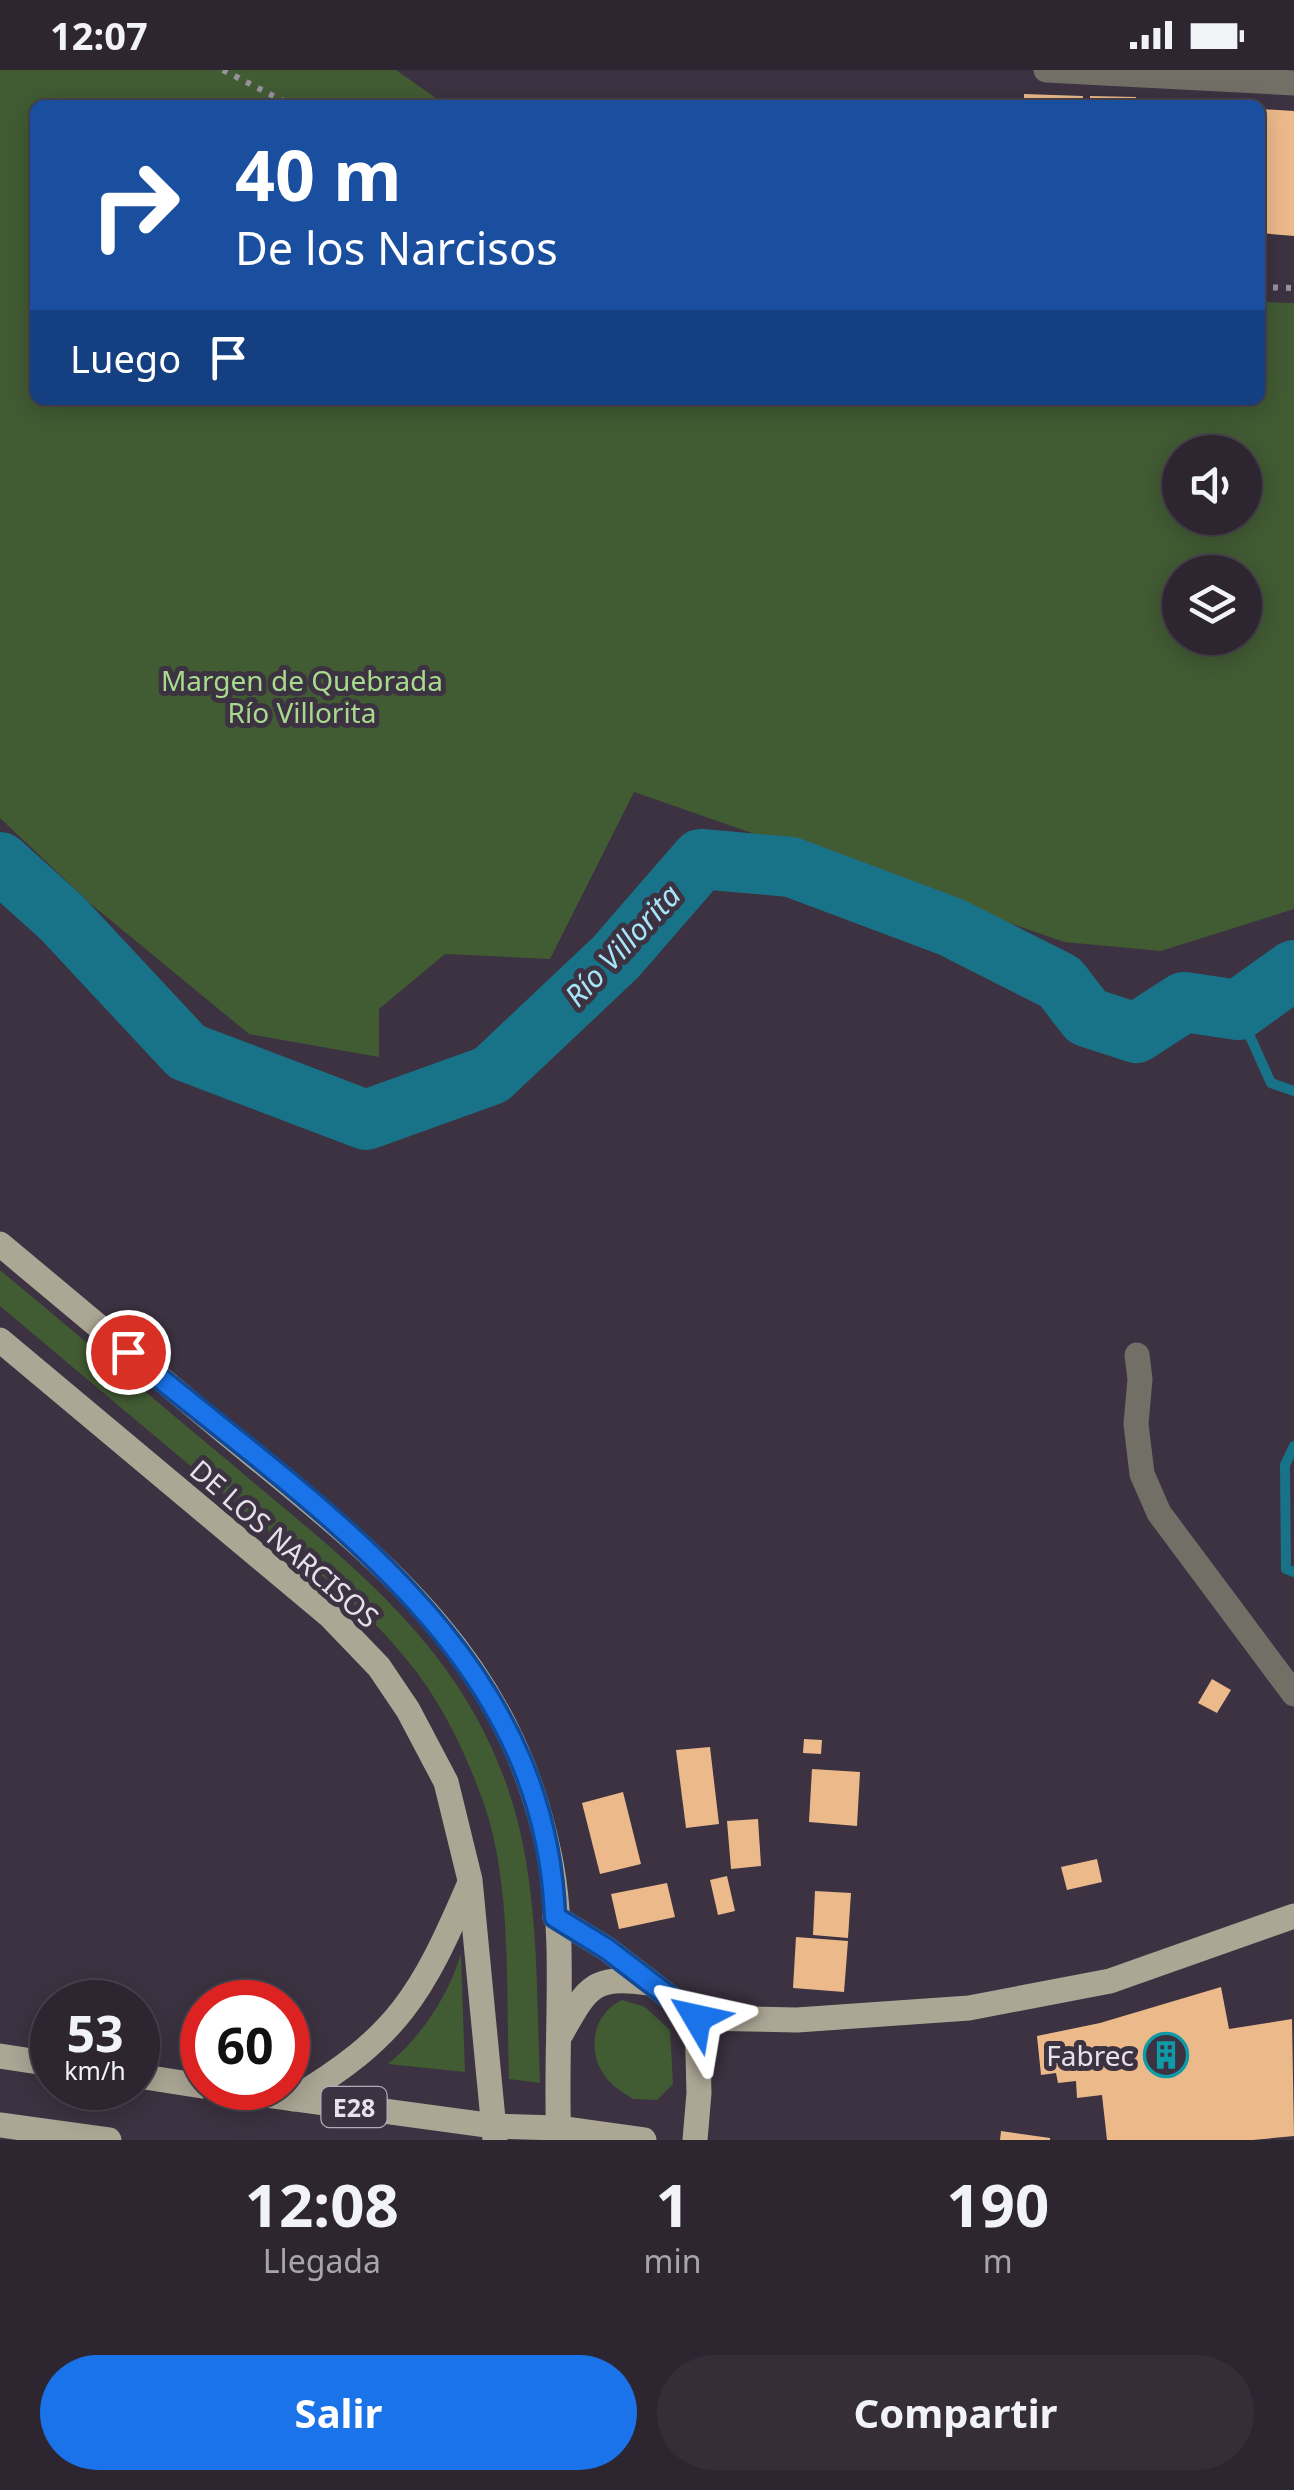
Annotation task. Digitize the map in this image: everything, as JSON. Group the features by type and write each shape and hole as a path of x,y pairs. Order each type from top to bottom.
{"main road":[{"name":"DE LOS NARCISOS","path":"0,1244 378,1558 448,1636 512,1739 544,1829 554,1877 559,2134"},
{"name":"DE LOS NARCISOS","path":"0,1340 331,1617 379,1668 408,1710 446,1782 470,1880 495,2133"},
{"path":"310,2089 346,2067 409,2005 438,1958 470,1880"},
{"path":"555,1917 607,1949 697,2018 798,2020 969,2008 1110,1981 1294,1916"},
{"path":"558,2039 584,1992 618,1978 648,1983"},
{"path":"695,2140 699,2093 697,2018"},
{"path":"0,2056 30,2061"},
{"name":"E28","path":"310,2102 495,2133 644,2140"},
{"path":"0,2125 109,2140"}],"street":[{"path":"1046,70 1294,83"},
{"path":"1136,1355 1140,1379 1136,1424 1142,1474 1160,1513 1294,1694"}],"path":[{"path":"223,70 281,100"},
{"path":"1265,287 1294,288"}],"green space":[{"name":"Margen de Quebrada Río Villorita","path":"0,70 396,70 439,100 30,100 30,405 1265,405 1265,302 1294,303 1294,909 1161,951 1064,942 634,792 550,959 445,954 379,1009 379,1057 249,1034 92,905 0,818"},
{"path":"0,1270 353,1568 392,1605 459,1689 486,1736 508,1789 526,1861 534,1935 540,2083 509,2079 504,1906 494,1838 470,1768 420,1676 352,1602 0,1306"},
{"path":"461,1954 465,2072 388,2064 432,2014"},
{"path":"622,2000 645,2007 670,2030 673,2084 657,2100 633,2099 609,2081 598,2063 596,2031 605,2013"}],"building":[{"path":"1024,94 1083,96 1083,100 1024,100"},
{"path":"1090,96 1136,97 1136,100 1090,100"},
{"path":"1265,109 1294,111 1294,236 1265,233"},
{"path":"1212,1679 1231,1690 1217,1713 1198,1703"},
{"path":"804,1739 822,1740 821,1754 803,1753"},
{"path":"710,1747 719,1824 686,1828 676,1750"},
{"path":"812,1769 860,1772 857,1826 809,1822"},
{"path":"623,1792 641,1864 600,1874 582,1803"},
{"path":"758,1819 761,1866 731,1869 727,1821"},
{"path":"1097,1859 1102,1882 1067,1890 1061,1867"},
{"path":"727,1876 735,1911 718,1915 710,1880"},
{"path":"667,1883 675,1917 619,1929 611,1894"},
{"path":"815,1891 851,1893 848,1938 813,1935"},
{"path":"796,1937 848,1941 844,1992 793,1988"},
{"name":"Fabrec","path":"1221,1987 1229,2029 1292,2019 1294,2136 1253,2140 1107,2140 1102,2095 1077,2098 1076,2081 1058,2083 1056,2073 1041,2075 1037,2036 1100,2023"},
{"path":"1001,2131 1050,2138 1050,2140 1000,2140"}],"waterway":[{"name":"Río Villorita","path":"0,862 62,918 187,1052 366,1120 491,1075 616,957 701,859 791,867 951,927 1060,982 1087,1017 1136,1033 1184,1002 1238,1010 1294,970"},
{"path":"1238,1010 1271,1083 1294,1091"},
{"path":"1294,1446 1285,1465 1286,1569 1294,1572"}],"place":[{"name":"Fabrec","path":"1166,2055"}],"route":[{"path":"128,1352 378,1558 423,1606 464,1656 512,1739 544,1829 554,1877 555,1917 607,1949 697,2018"}]}
